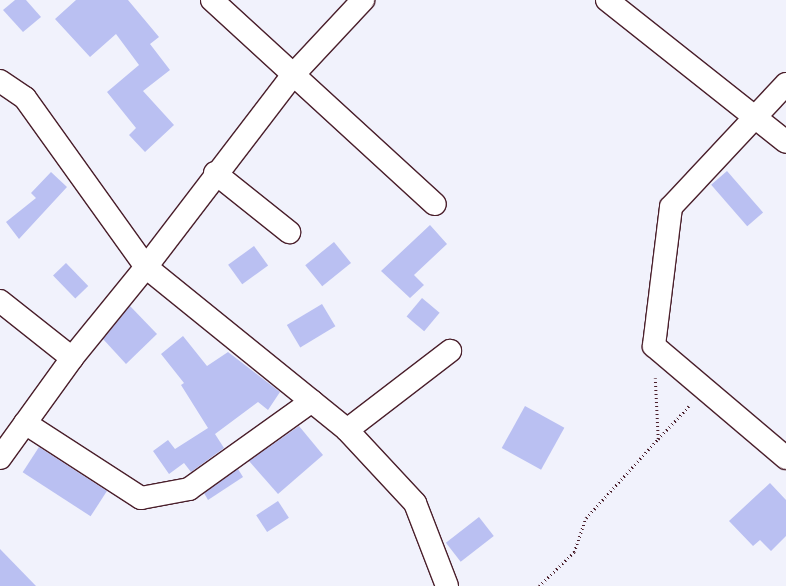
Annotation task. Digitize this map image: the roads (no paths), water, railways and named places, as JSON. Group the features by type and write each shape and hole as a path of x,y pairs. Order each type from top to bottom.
{"street":[{"path":"212,0 435,204"},
{"path":"0,458 72,358 146,267 215,173 293,74 363,0"},
{"path":"607,0 786,142"},
{"path":"0,81 25,98 146,267 347,430 415,503 447,586"},
{"path":"786,84 754,116 671,207 654,346 786,458"},
{"path":"215,173 289,232"},
{"path":"0,301 72,358"},
{"path":"347,430 450,351"},
{"path":"25,423 141,498 189,488 312,402"}]}
